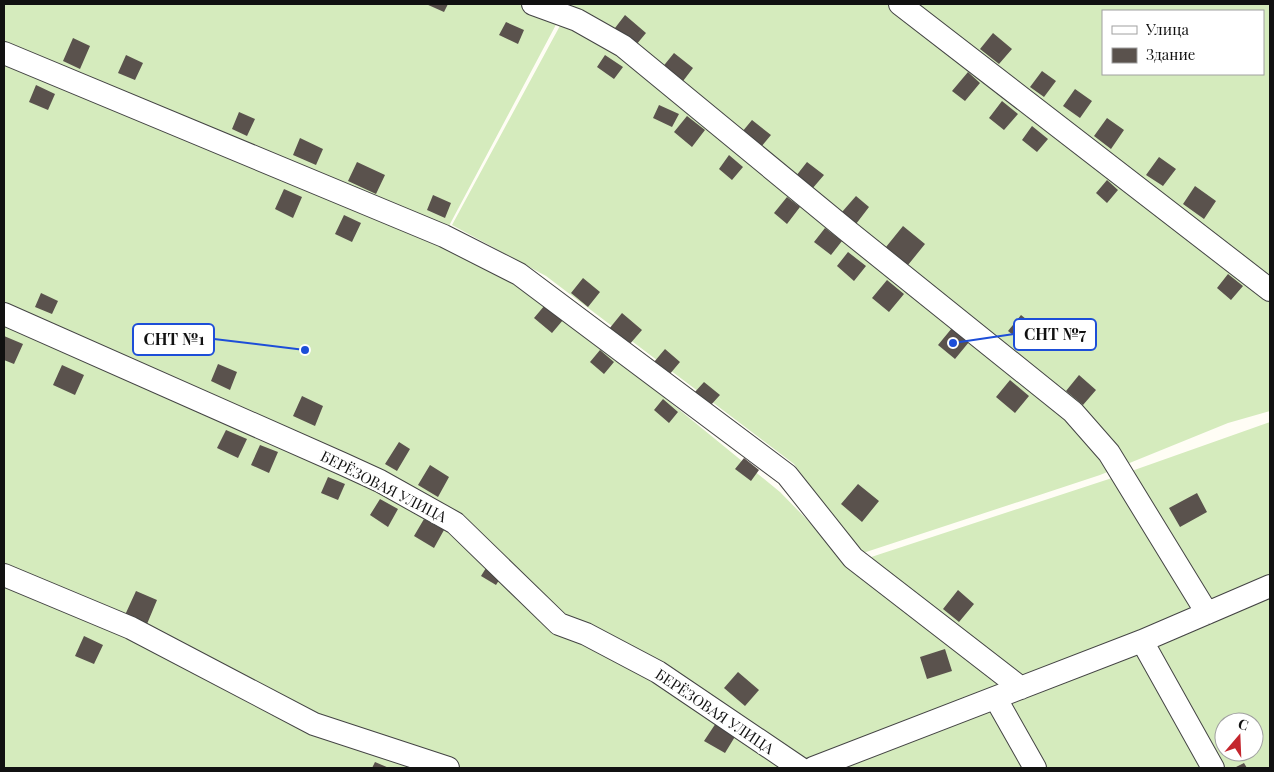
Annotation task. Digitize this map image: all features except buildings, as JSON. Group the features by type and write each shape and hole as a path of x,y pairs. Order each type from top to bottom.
{"street":[{"path":"533,4 577,20 624,46 849,232 1073,412 1109,453 1207,613"},
{"path":"900,4 1270,290"},
{"path":"4,53 444,236 519,274 787,475 853,558 1021,688"},
{"name":"БЕРЁЗОВАЯ УЛИЦА","path":"4,314 343,464 455,523 559,624 586,634 658,672 800,768"},
{"path":"4,575 131,628 314,724 448,768"},
{"path":"814,768 850,761 1021,688 1142,641 1270,586"},
{"path":"1142,641 1213,768"},
{"path":"996,699 1035,768"}],"green space":[{"path":"4,4 567,4 442,239 518,278 780,492 823,536 853,563 1109,479 1270,422 1270,768 4,768"},
{"path":"569,4 1270,4 1270,411 1228,423 1100,475 860,554 794,464 546,276 452,225 562,22"}],"place":[{"name":"СНТ №7","path":"953,343"},
{"name":"СНТ №1","path":"305,350"}]}
